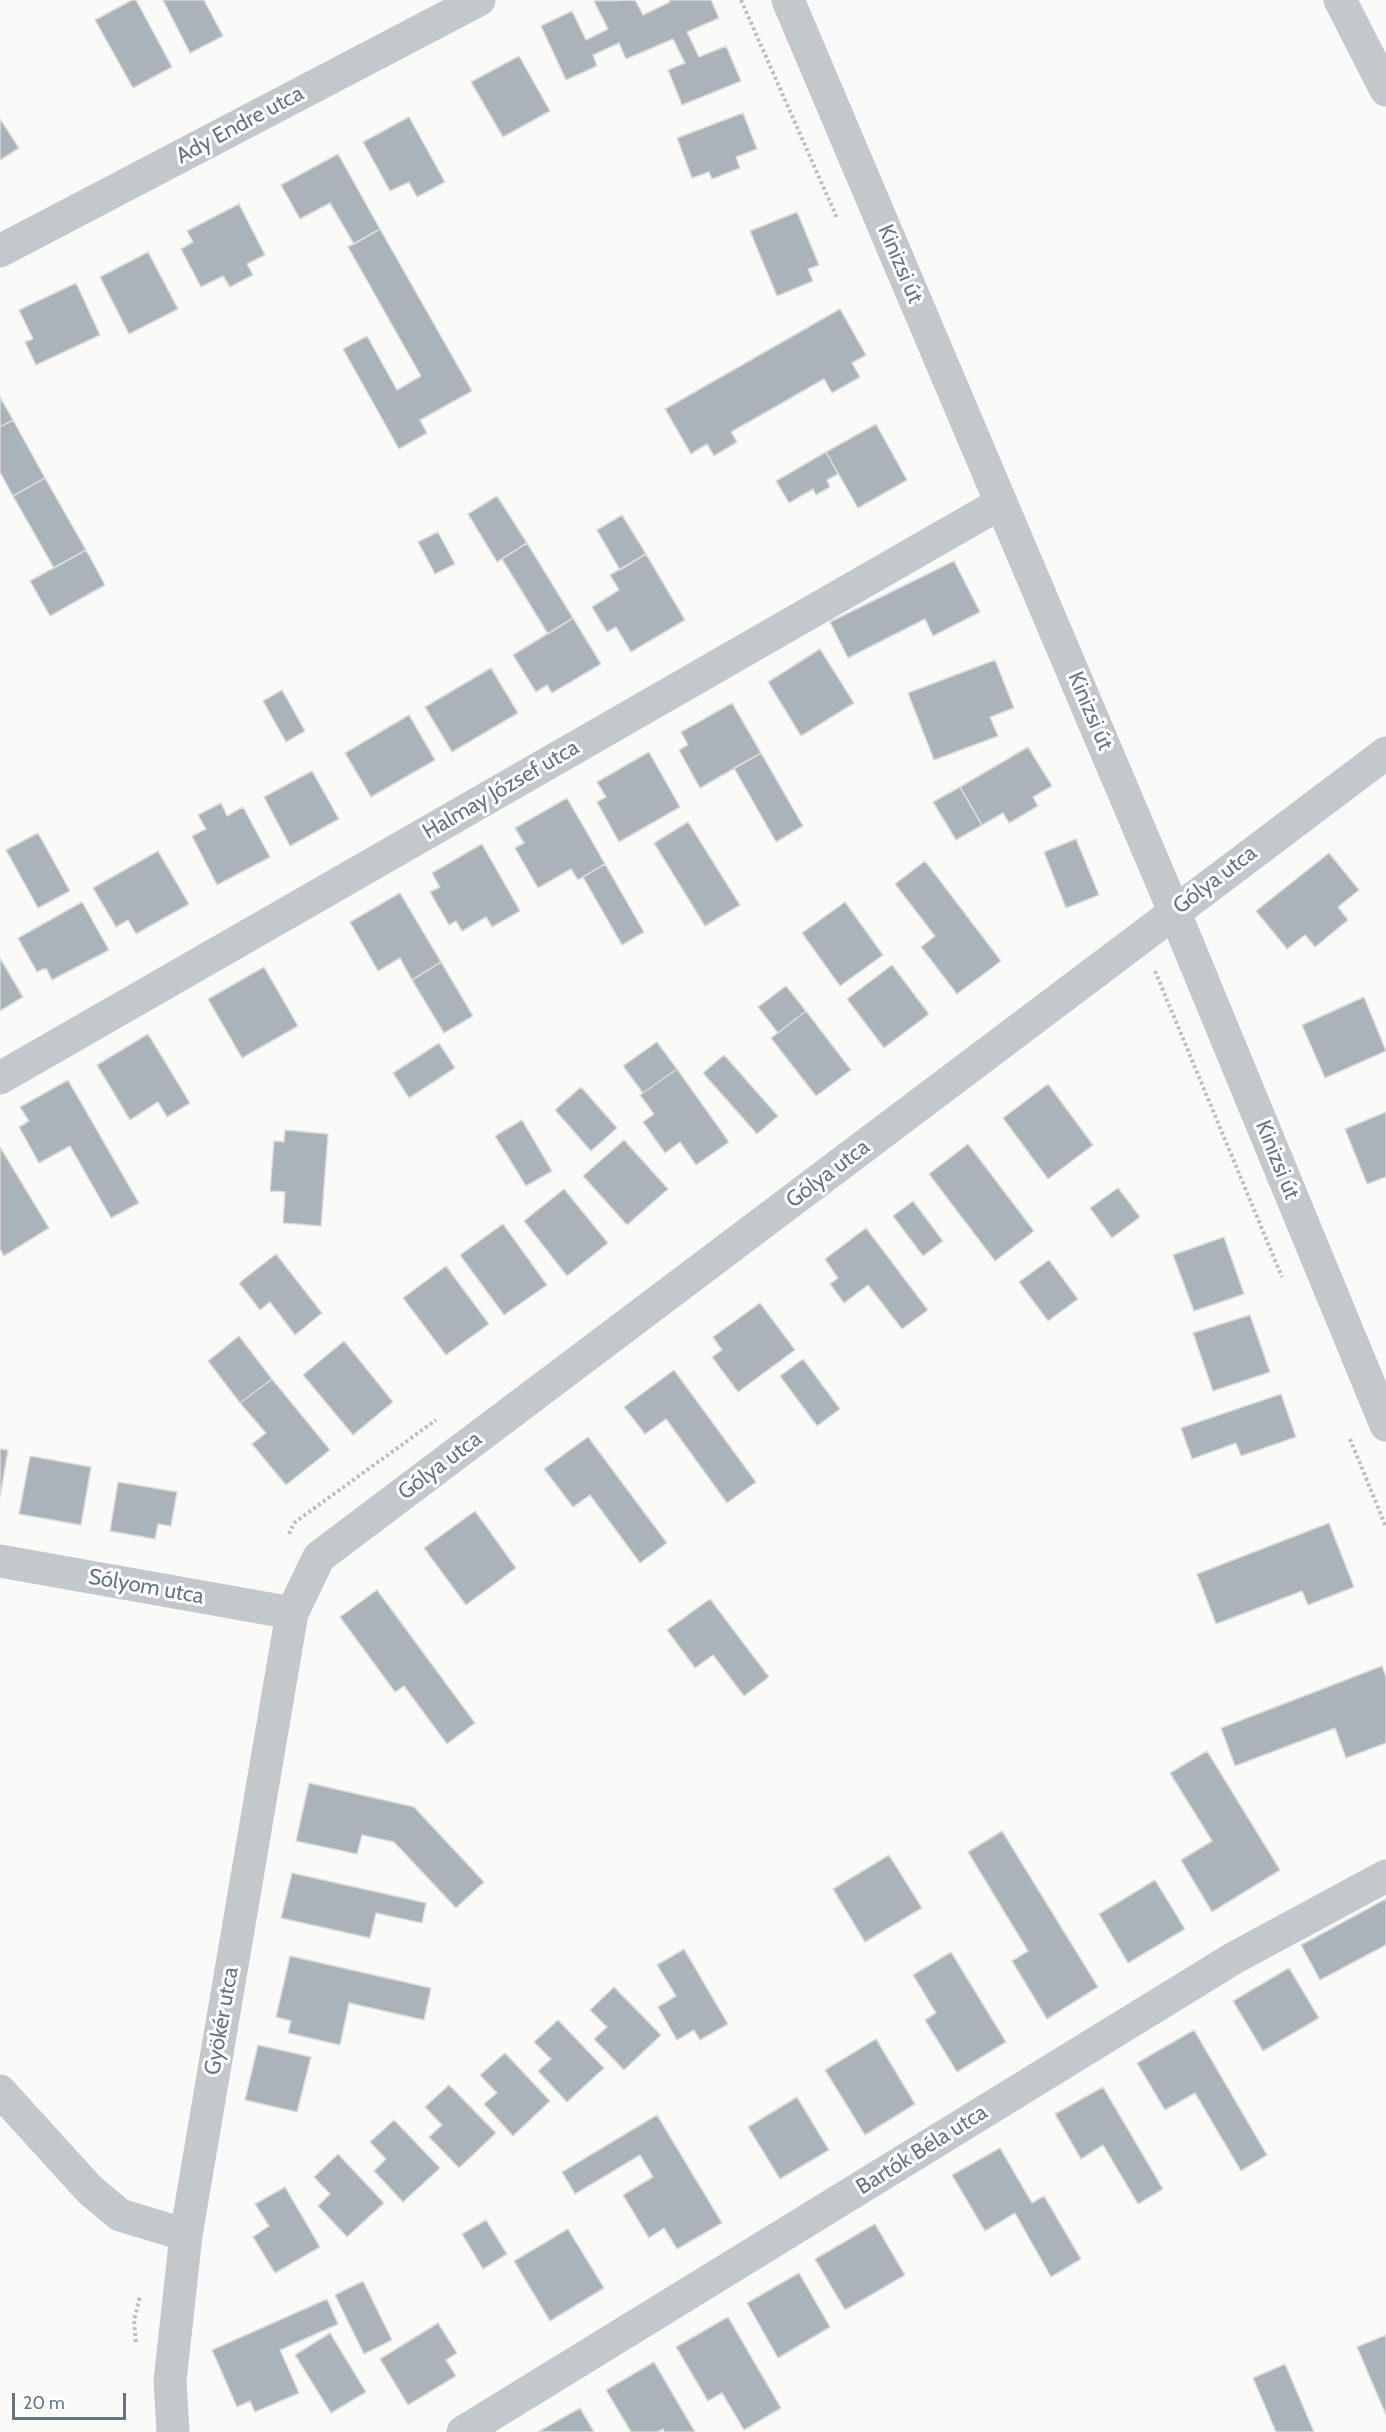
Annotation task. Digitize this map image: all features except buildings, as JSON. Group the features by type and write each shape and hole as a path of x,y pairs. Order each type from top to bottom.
{"street":[{"name":"Ady Endre utca","path":"0,250 479,0"},
{"name":"Kinizsi út","path":"788,0 1174,910 1386,1425"},
{"path":"1340,0 1386,90"},
{"name":"Halmay József utca","path":"0,1078 1001,503"},
{"name":"Gólya utca","path":"292,1613 319,1557 1142,938 1174,910 1386,753"},
{"name":"Sólyom utca","path":"0,1561 292,1613"},
{"name":"Gyökér utca","path":"173,2432 170,2381 186,2235 292,1613"},
{"name":"Bartók Béla utca","path":"463,2432 1234,1958 1386,1875"},
{"path":"0,2091 90,2190 120,2215 186,2235"}],"path":[{"path":"741,0 842,228"},
{"path":"1142,938 1287,1287"},
{"path":"1345,1429 1386,1527"}]}
